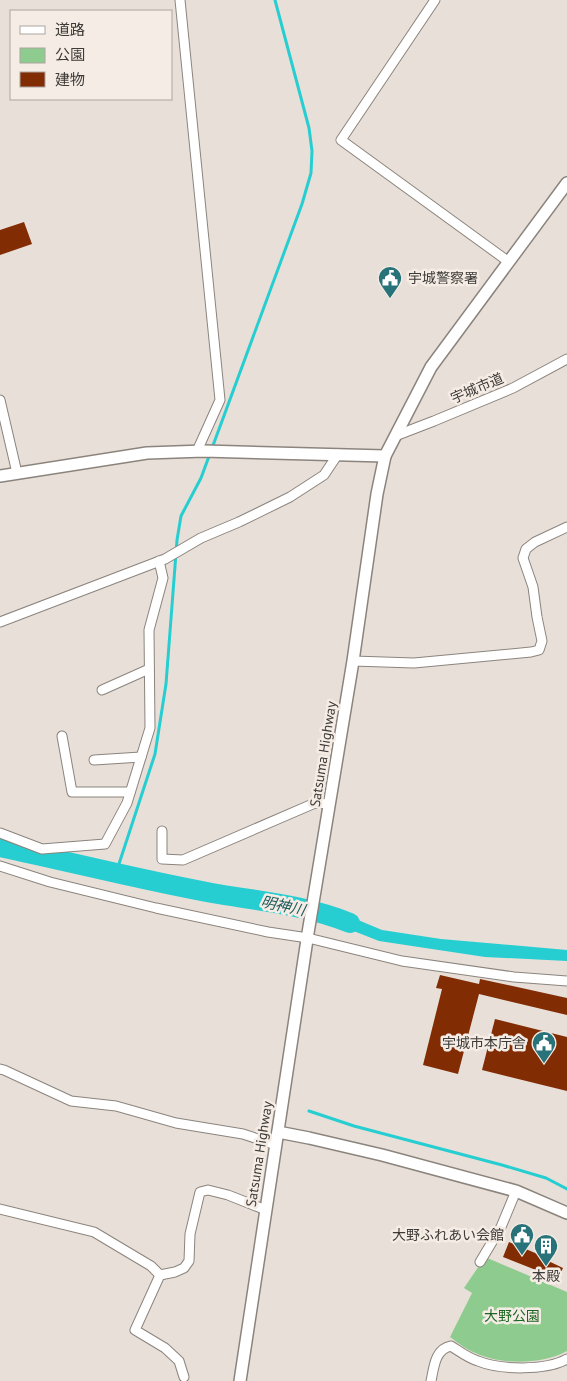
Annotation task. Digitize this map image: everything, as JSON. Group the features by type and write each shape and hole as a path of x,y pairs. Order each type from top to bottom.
{"street":[{"path":"180,0 220,400 201,451"},
{"path":"435,0 341,140 509,262"},
{"name":"Satsuma Highway","path":"240,1381 308,935 353,660 377,494 385,456 431,367 567,184"},
{"name":"宇城市道","path":"395,436 513,388 567,358"},
{"path":"0,400 17,473"},
{"path":"0,476 147,453 236,451 385,456"},
{"path":"0,622 162,560 201,538 290,497 324,475 338,454"},
{"path":"353,660 414,663 539,650 542,641 533,587 523,558 526,549 535,542 567,527"},
{"path":"0,833 42,849 105,844 127,803 150,728 148,630 163,578 162,560"},
{"path":"102,690 149,669"},
{"path":"62,736 72,792 130,792"},
{"path":"94,760 141,757"},
{"path":"162,831 162,859 183,860 315,803 330,804"},
{"path":"0,866 50,882 156,908 268,932 308,935 402,961 514,978 567,981"},
{"path":"0,1069 71,1101 116,1106 176,1123 242,1134 276,1146"},
{"path":"278,1132 382,1155 516,1191 567,1213"},
{"path":"160,1276 184,1268 189,1261 190,1234 200,1192 208,1190 266,1210"},
{"path":"480,1262 501,1227 516,1191"},
{"path":"0,1209 94,1232 151,1266 160,1276"},
{"path":"160,1276 135,1330 165,1348 179,1361 184,1377"},
{"path":"431,1381 438,1355 444,1347 451,1346 470,1358 496,1366 522,1368 546,1366 562,1362 567,1358"}],"green space":[{"name":"大野公園","path":"485,1257 567,1292 567,1351 547,1359 512,1362 476,1353 450,1337 472,1293 464,1288"}],"water":[{"path":"327,907 382,930 441,939 567,950 567,961 485,957 379,941 323,919"}],"building":[{"path":"24,222 32,244 0,255 0,230"},
{"path":"440,975 479,984 480,979 567,998 567,1015 479,994 458,1074 423,1065 442,989 436,988"},
{"path":"495,1019 567,1037 567,1091 482,1070"},
{"path":"509,1242 540,1255 540,1257 563,1268 557,1281 546,1276 546,1274 503,1257"}],"waterway":[{"path":"116,873 155,754 166,684 177,540 181,516 201,478 302,204 311,173 312,151 309,128 275,0"},
{"name":"明神川","path":"0,847 185,888 299,908 350,923"},
{"path":"309,1111 354,1126 546,1178 567,1189"}],"place":[{"name":"宇城警察署","path":"390,299"},
{"name":"宇城市本庁舎","path":"544,1064"},
{"name":"大野ふれあい会館","path":"522,1256"},
{"name":"本殿","path":"546,1267"}]}
